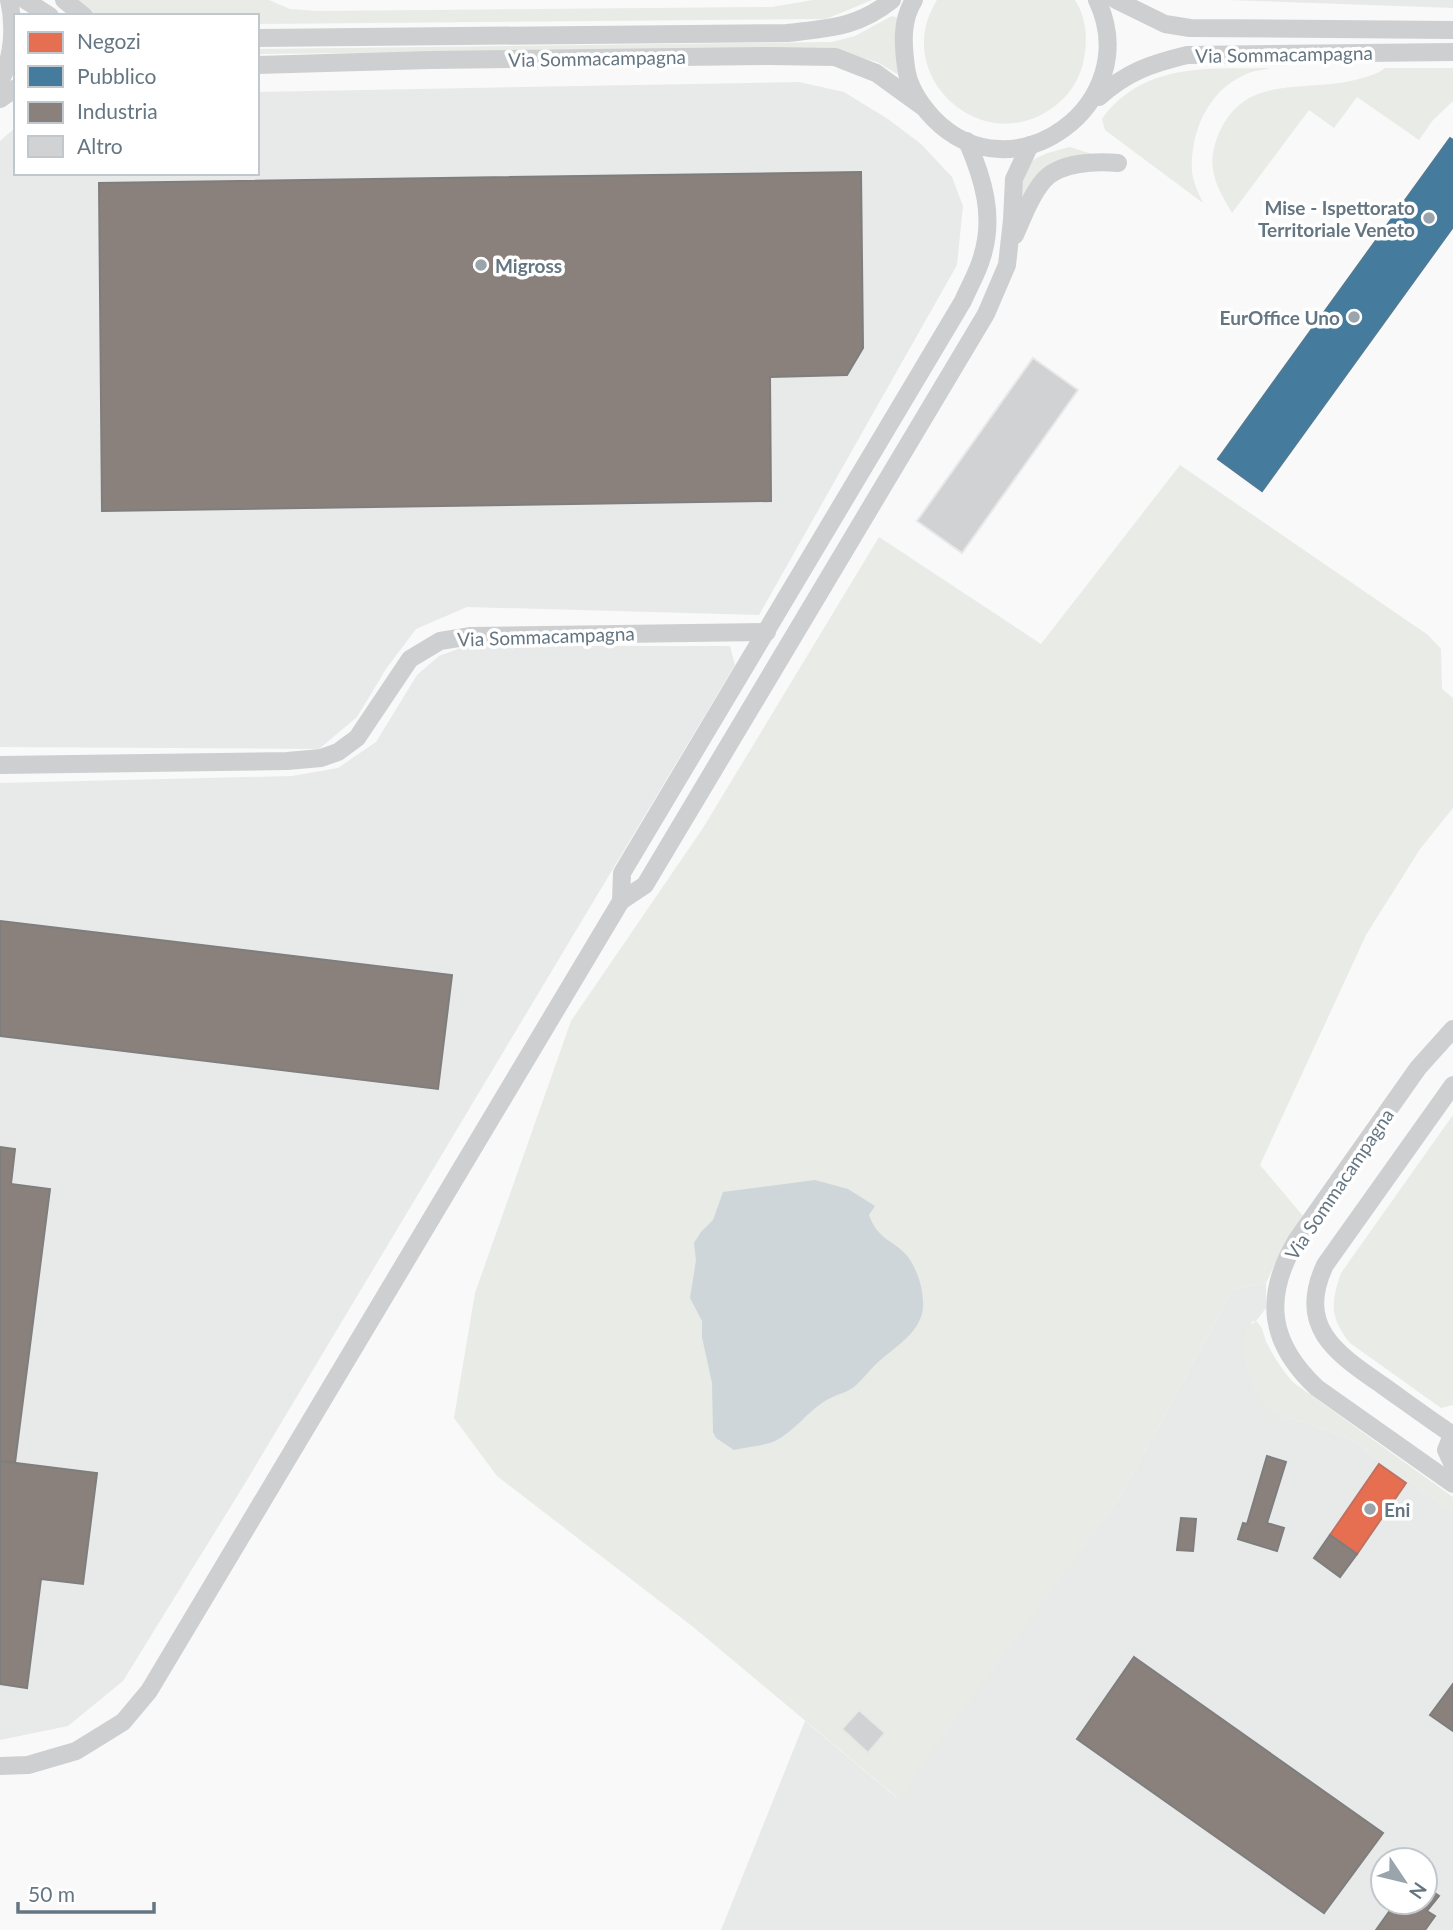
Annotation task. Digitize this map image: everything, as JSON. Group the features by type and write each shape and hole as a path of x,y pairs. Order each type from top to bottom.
{"street":[{"path":"0,82 12,44 12,13 9,0"},
{"path":"25,0 47,14"},
{"path":"64,0 82,14"},
{"name":"Via Sommacampagna","path":"259,38 787,33 842,27 876,13 892,0"},
{"name":"Via Sommacampagna","path":"914,0 902,41 907,76 923,107"},
{"name":"Via Sommacampagna","path":"1088,107 1103,78 1109,47 1104,15 1097,0"},
{"name":"Via Sommacampagna","path":"1116,0 1165,24 1190,28 1453,30"},
{"name":"Via Sommacampagna","path":"259,65 835,57 876,73 923,107 942,127 967,141 987,147 1009,149 1046,140 1070,126 1117,81 1136,70 1155,62 1187,55 1453,52"},
{"path":"621,901 622,873 963,302 983,256 989,213 981,172 967,141"},
{"path":"0,1766 29,1765 76,1751 123,1722 149,1691 621,901 645,886 979,326 1007,265 1014,179 1030,145"},
{"path":"1009,247 1045,179 1071,165 1098,161 1118,163"},
{"name":"Via Sommacampagna","path":"0,765 287,761 321,758 338,752 357,738 410,659 440,641 471,636 767,632"},
{"name":"Via Sommacampagna","path":"1453,1029 1418,1068 1296,1241 1282,1273 1276,1318 1286,1353 1317,1388 1453,1484"},
{"name":"Via Sommacampagna","path":"1453,1086 1325,1265 1318,1280 1314,1302 1321,1331 1336,1351 1453,1435"},
{"path":"1453,1435 1446,1450 1453,1465"}],"shaded area":[{"path":"73,0 269,0 290,9 317,11 772,7 813,0 872,0 826,19 259,24 259,14 92,14"},
{"path":"937,0 1075,0 1085,24 1086,41 1082,67 1075,84 1055,106 1028,120 1000,123 974,117 951,102 935,81 925,56 925,29"},
{"path":"1227,0 1453,0 1453,8"},
{"path":"892,16 898,18 895,48 900,72 897,74 877,62 826,48 259,54 259,49 832,42 855,36"},
{"path":"1271,68 1250,72 1231,82 1203,115 1194,143 1192,172 1203,203 1105,130 1102,119 1118,100 1157,78 1178,72"},
{"path":"1385,68 1453,68 1453,101 1433,120 1419,140 1357,97 1334,128 1309,110 1232,213 1217,184 1212,165 1219,133 1230,114 1244,101 1260,93 1355,80"},
{"path":"799,82 844,92 888,119 921,144 952,177 963,206 957,265 759,615 467,607 416,629 386,669 357,717 319,749 0,747 0,141 14,129 14,175 259,175 259,92"},
{"path":"1070,147 1098,156 1074,157 1022,208 1023,181 1029,165 1044,155"},
{"path":"1180,465 1428,635 1441,649 1442,689 1453,698 1453,808 1420,849 1366,935 1260,1165 1303,1216 1286,1240 1266,1283 1233,1289 1122,1494 921,1767 900,1800 692,1626 497,1476 454,1418 475,1293 571,1021 703,828 879,537 1041,644"},
{"path":"466,646 730,646 735,665 244,1485 123,1681 68,1726 0,1740 0,783 292,776 338,768 376,742 417,675 439,656"},
{"path":"1453,1115 1453,1405 1441,1408 1350,1343 1338,1325 1334,1301 1341,1273"},
{"path":"815,1180 848,1189 875,1206 869,1215 873,1224 908,1257 917,1273 923,1302 919,1322 907,1338 854,1387 812,1410 789,1432 775,1441 734,1450 716,1438 713,1432 712,1383 702,1337 702,1321 690,1298 696,1260 694,1243 713,1220 723,1192"},
{"path":"1266,1283 1266,1308 1256,1321 1251,1322 1282,1417 1307,1423 1355,1441 1453,1512 1453,1930 721,1930 805,1721 897,1798 1122,1494 1233,1289"},
{"path":"1256,1321 1261,1326 1276,1360 1294,1383 1453,1497 1453,1512 1355,1441 1307,1423 1282,1417 1265,1405 1255,1391 1246,1368 1243,1344 1247,1327"}],"building: Negozi":[{"path":"1379,1464 1406,1483 1357,1554 1330,1535"}],"building: Pubblico":[{"name":"EurOffice Uno","path":"1450,138 1453,140 1453,227 1262,491 1218,459"}],"building: Industria":[{"name":"Migross","path":"861,172 863,348 847,375 770,377 771,501 102,511 99,183"},
{"path":"0,921 452,975 438,1089 0,1036"},
{"path":"0,1147 15,1149 11,1184 50,1189 15,1463 0,1461"},
{"path":"1267,1456 1286,1462 1267,1523 1284,1528 1277,1551 1238,1539 1243,1523 1247,1524"},
{"path":"0,1461 97,1473 83,1584 41,1579 27,1688 0,1684"},
{"path":"1181,1518 1196,1519 1193,1551 1177,1550"},
{"path":"1330,1535 1357,1554 1340,1577 1314,1558"},
{"path":"1134,1657 1383,1833 1373,1846 1369,1846 1369,1852 1324,1913 1077,1739"},
{"path":"1453,1684 1453,1731 1430,1715"},
{"path":"1386,1916 1435,1916 1425,1930 1376,1930"}],"building: Altro":[{"path":"1033,358 1078,390 962,553 917,521"},
{"path":"859,1710 885,1733 868,1753 842,1729"}],"place":[{"name":"Mise - Ispettorato Territoriale Veneto","path":"1429,218"},
{"name":"Migross","path":"481,265"},
{"name":"EurOffice Uno","path":"1354,317"},
{"name":"Eni","path":"1370,1509"}]}
